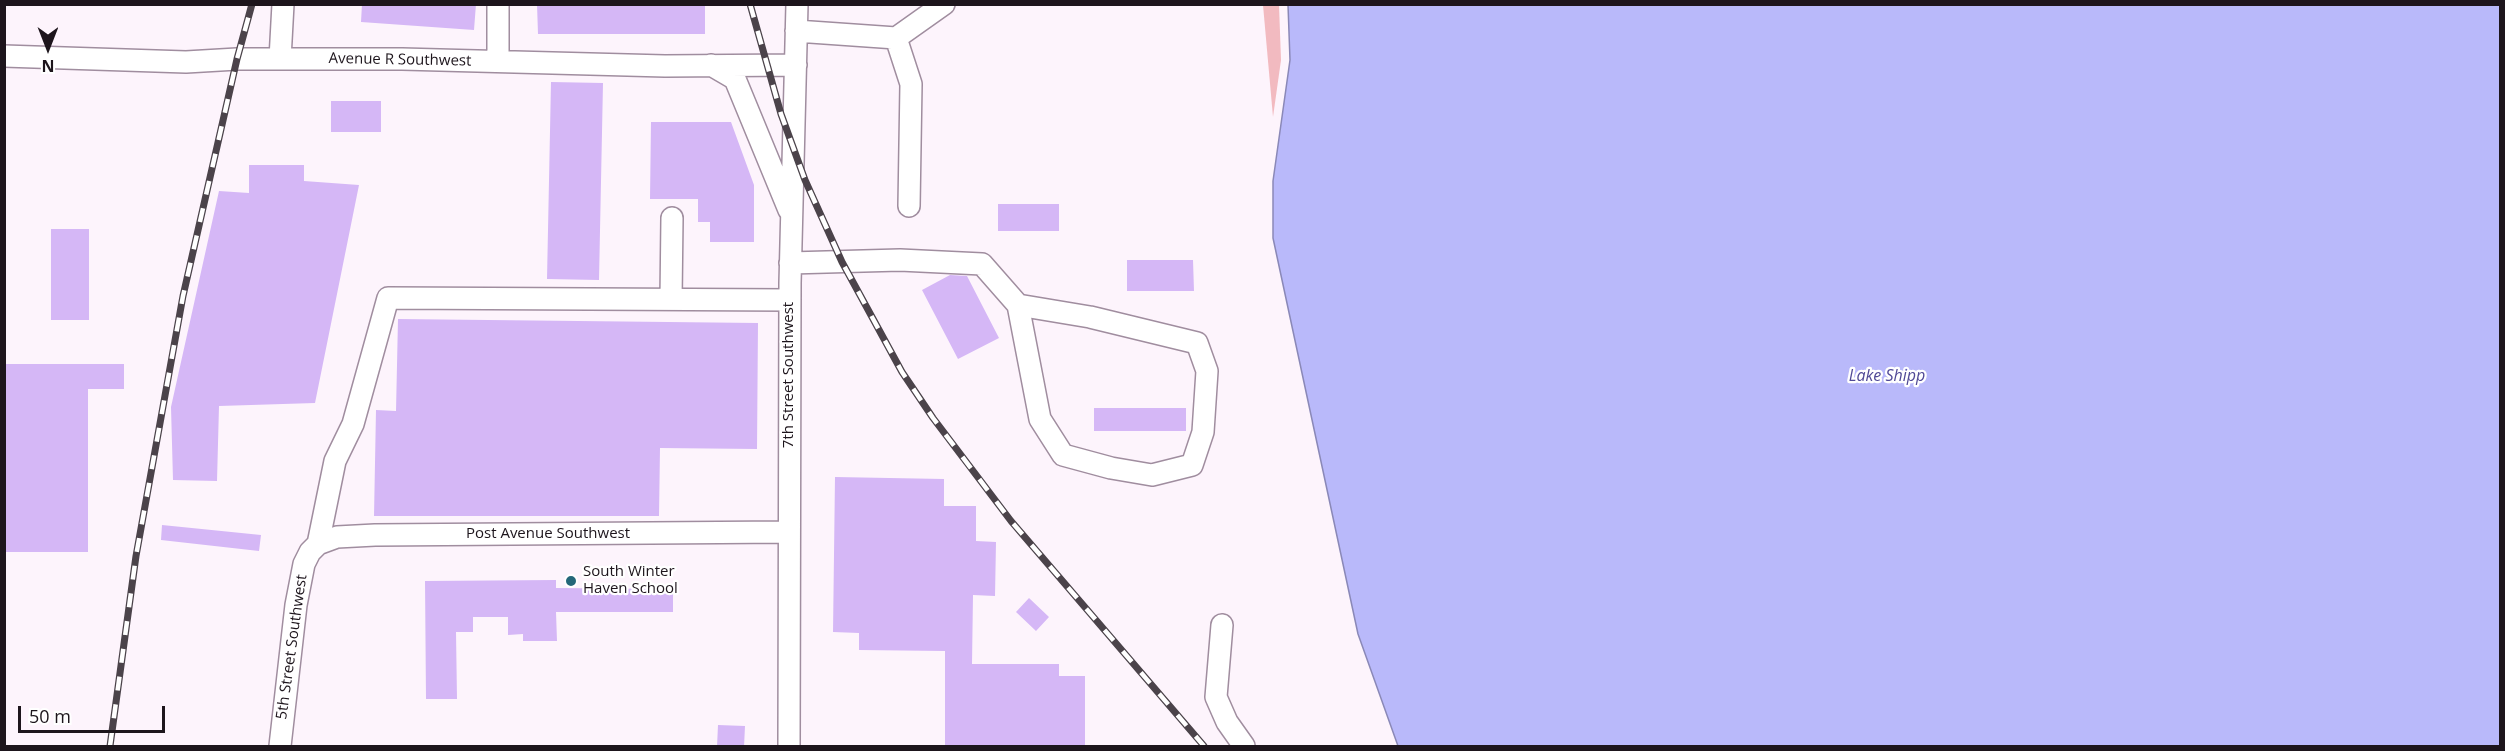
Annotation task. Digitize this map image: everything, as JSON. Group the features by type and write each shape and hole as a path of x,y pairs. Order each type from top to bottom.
{"street":[{"path":"280,59 283,4"},
{"path":"498,4 498,61"},
{"name":"7th Street Southwest","path":"789,747 790,263 797,4"},
{"path":"796,31 896,38 944,4"},
{"path":"896,38 912,84 909,206"},
{"name":"Avenue R Southwest","path":"4,56 186,62 280,59 796,65"},
{"path":"710,65 735,79 792,218"},
{"path":"672,218 671,299 790,300"},
{"path":"790,263 900,260 982,264 1018,305 1040,419 1063,455 1111,468 1152,475 1192,465 1203,432 1208,371 1197,344 1090,317 1018,305"},
{"name":"5th Street Southwest","path":"280,747 296,605 304,564 315,547 334,461 353,424 388,298 671,299"},
{"name":"Post Avenue Southwest","path":"315,547 337,537 375,535 788,532"},
{"path":"1222,625 1216,697 1221,711 1244,747"}],"shaded area":[{"path":"1263,5 1279,5 1281,60 1273,117"}],"water":[{"name":"Lake Shipp","path":"1288,5 2500,5 2500,746 1398,746 1358,634 1273,238 1273,181 1290,60"}],"building":[{"path":"362,4 476,4 474,30 361,22"},
{"path":"537,4 705,4 705,34 538,34"},
{"path":"551,82 603,83 599,280 547,279"},
{"path":"331,101 381,101 381,132 331,132"},
{"path":"651,122 731,122 754,185 754,242 710,242 710,222 698,222 698,199 650,199"},
{"path":"249,165 304,165 304,181 359,185 315,403 219,406 217,481 173,480 171,407 219,191 249,193"},
{"path":"998,204 1059,204 1059,231 998,231"},
{"path":"51,229 89,229 89,320 51,320"},
{"path":"1127,260 1193,260 1194,291 1127,291"},
{"path":"950,275 967,276 999,338 958,359 922,290"},
{"path":"398,319 758,323 757,449 660,448 659,516 374,516 376,410 396,411"},
{"path":"4,364 124,364 124,389 88,389 88,552 4,552"},
{"path":"1094,408 1186,408 1186,431 1094,431"},
{"path":"835,477 944,479 944,506 976,506 976,541 996,542 995,596 973,595 972,664 1059,664 1059,676 1085,676 1085,747 945,747 945,651 859,650 859,633 833,632"},
{"path":"162,525 261,535 259,551 161,540"},
{"path":"556,580 556,588 673,589 673,612 556,612 557,641 523,641 523,634 508,635 508,617 473,617 473,632 456,632 457,699 426,699 425,581"},
{"path":"1029,598 1049,617 1036,631 1016,612"},
{"path":"718,725 745,726 744,747 717,747"}],"railway":[{"path":"110,746 136,556 183,296 237,59 252,4"},
{"path":"750,4 781,114 805,180 842,262 902,372 933,418 1011,521 1204,746"}],"place":[{"name":"South Winter Haven School","path":"571,581"}]}
